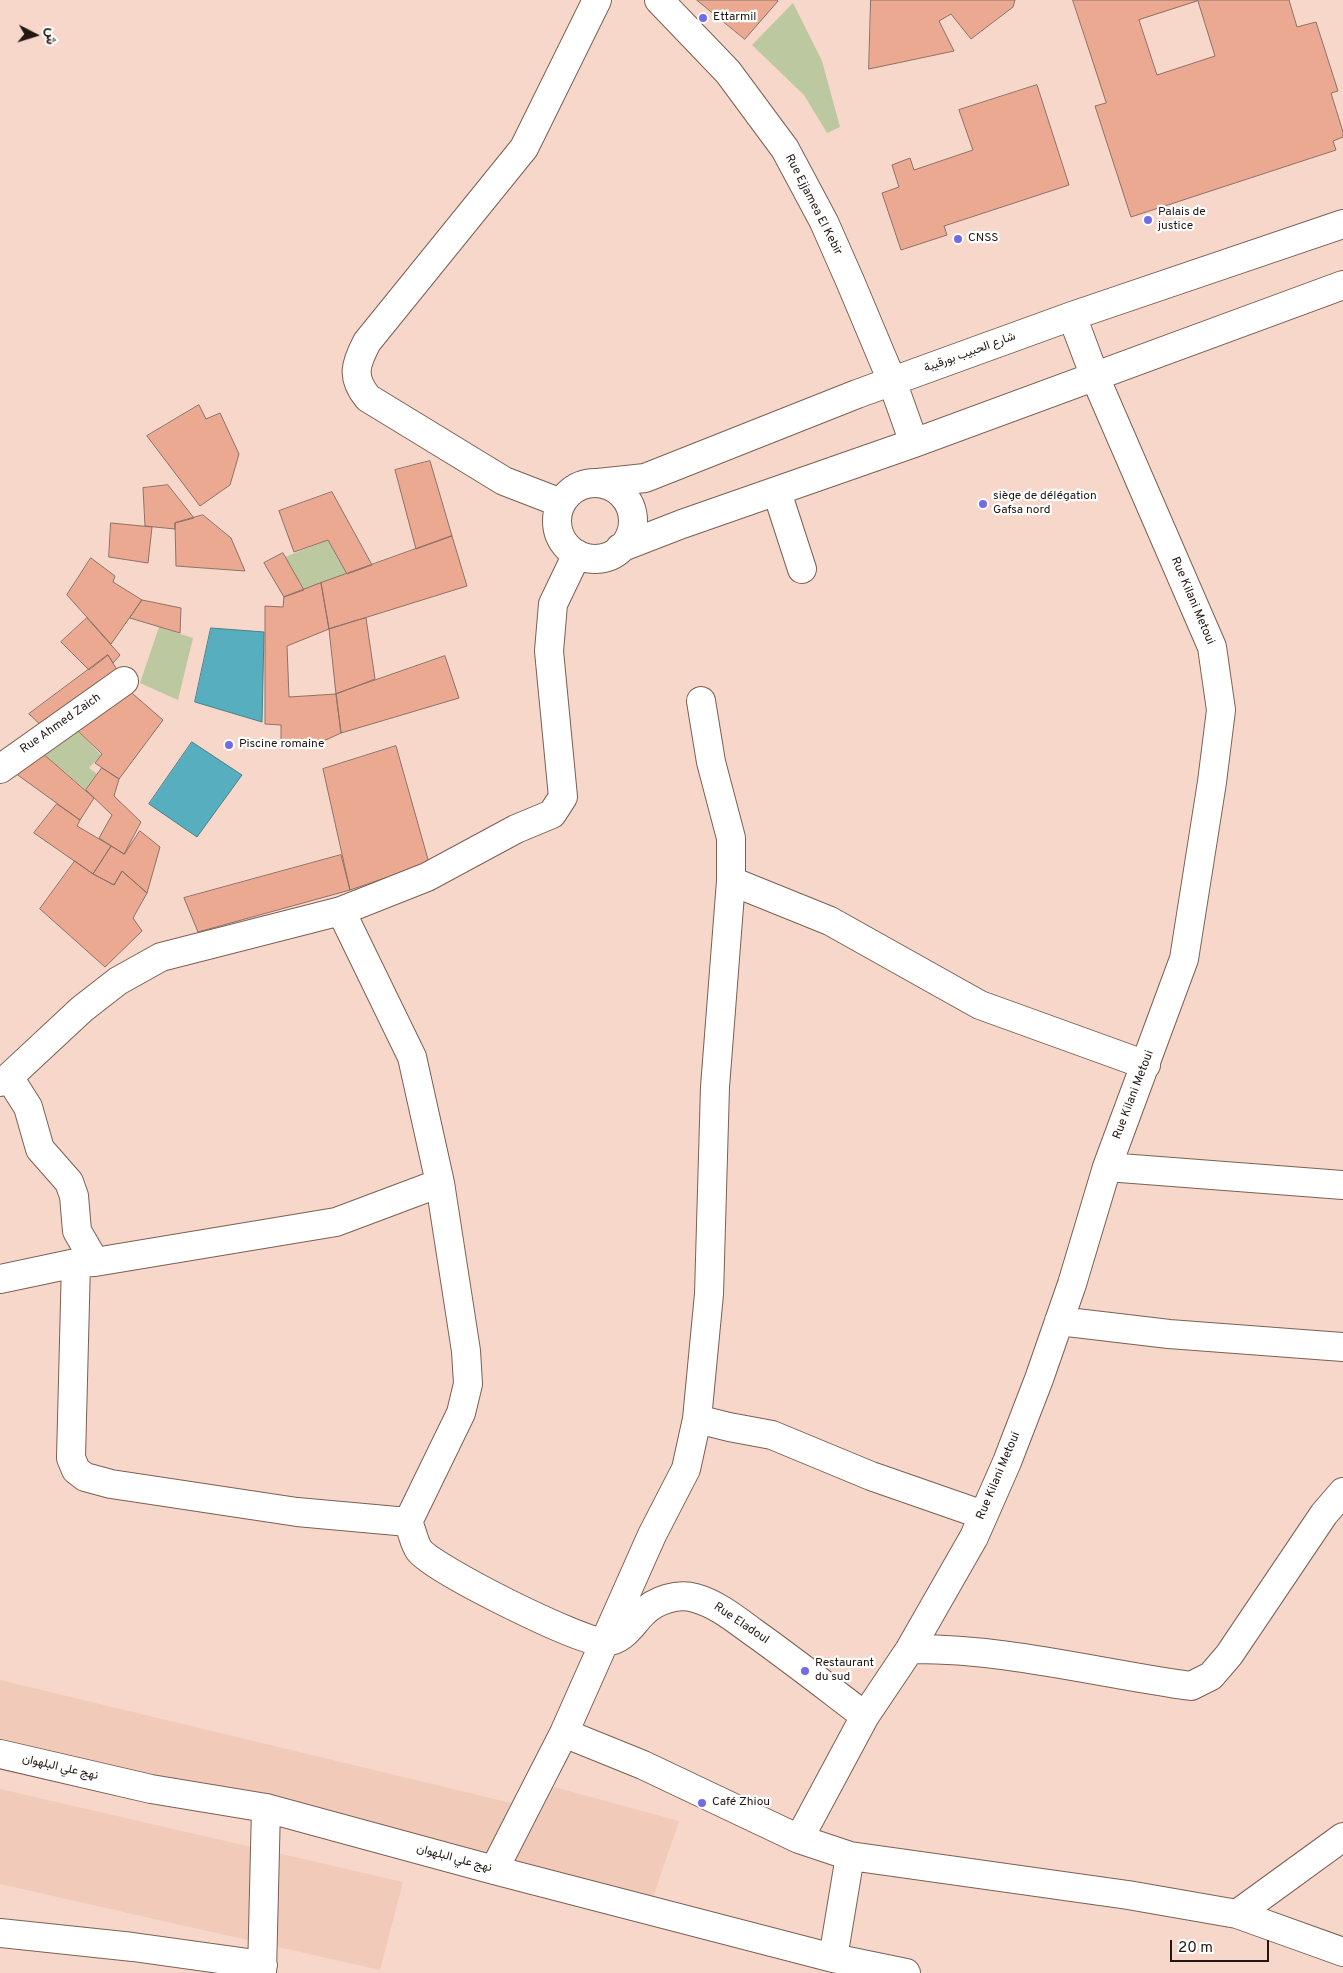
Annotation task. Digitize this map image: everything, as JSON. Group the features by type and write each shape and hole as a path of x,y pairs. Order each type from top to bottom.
{"street":[{"path":"561,503 504,480 368,398 360,389 356,378 356,365 367,342 524,148 598,0"},
{"name":"Rue Ejjamea El Kebir","path":"659,0 728,72 785,149 824,222 892,381 914,443"},
{"name":"شارع الحبيب بورقيبة","path":"598,483 645,478 892,381 1072,316 1343,224"},
{"path":"620,548 682,524 914,443 1343,285"},
{"name":"Rue Kilani Metoui","path":"799,1838 865,1716 910,1649 974,1537 1039,1379 1072,1284 1107,1167 1184,959 1212,782 1221,710 1212,647 1095,377 1072,316"},
{"path":"587,483 598,483 610,486 620,492 628,502 632,514 632,527 628,538 611,555 600,558 588,558 577,554 561,538 557,526 557,514 567,494 576,487 587,483"},
{"path":"777,492 802,569"},
{"path":"408,1522 297,1512 111,1484 86,1477 76,1470 71,1458 86,1263 77,1231 74,1196 69,1182 40,1149 28,1108 4,1080 82,1008 118,981 161,956 340,911 427,877 516,829 552,814 563,797 548,651 553,604 577,554"},
{"name":"Rue Ahmed Zaich","path":"0,769 124,681"},
{"path":"494,1870 564,1732 652,1535 686,1469 697,1418 709,1294 715,1087 731,881 731,838 711,762 701,701"},
{"path":"731,881 830,922 980,1005 1146,1065"},
{"path":"340,911 412,1058 440,1183 466,1351 468,1384 461,1413 408,1522 419,1550 445,1571 518,1608 586,1638 604,1642"},
{"path":"1107,1167 1343,1184"},
{"path":"0,1279 336,1222 440,1183"},
{"path":"1059,1322 1169,1334 1343,1347"},
{"path":"697,1418 728,1427 772,1435 871,1476 983,1515"},
{"path":"910,1649 943,1649 988,1653 1191,1686 1211,1676 1229,1655 1324,1514 1343,1492"},
{"name":"Rue Eladoul","path":"604,1642 621,1636 632,1627 643,1612 663,1600 679,1596 693,1597 717,1606 865,1716"},
{"path":"564,1732 643,1765 799,1838 850,1856 1128,1895 1237,1914 1343,1952"},
{"name":"نهج علي البلهوان","path":"0,1754 151,1789 266,1808 494,1870 832,1958 906,1973"},
{"path":"0,1933 132,1947 263,1969 266,1808"},
{"path":"1237,1914 1343,1837"},
{"path":"832,1958 850,1856"}],"shaded area":[{"path":"0,1680 511,1803 487,1861 0,1745"},
{"path":"554,1787 679,1821 653,1897 509,1872"},
{"path":"0,1789 403,1882 380,1970 0,1884"}],"green space":[{"path":"793,3 822,61 840,127 827,133 804,95 752,45"},
{"path":"328,540 347,574 304,590 285,557"},
{"path":"159,627 193,638 178,700 140,683"},
{"path":"75,728 101,755 89,768 97,774 86,790 41,752"}],"water":[{"path":"211,628 264,632 262,722 195,702"},
{"path":"192,742 242,775 197,837 149,804"}],"building":[{"path":"697,0 777,0 778,1 745,39"},
{"path":"871,0 1015,0 1013,7 971,39 951,14 939,21 954,51 869,69"},
{"path":"1073,0 1289,0 1297,27 1316,22 1338,91 1331,93 1343,137 1333,141 1336,150 1131,217 1095,106 1106,103","holes":["1198,1 1215,56 1157,75 1139,20"]},
{"path":"1037,85 1069,185 944,226 947,235 901,250 882,193 899,187 892,165 910,158 914,170 973,150 959,110"},
{"path":"199,405 206,419 220,413 239,454 230,485 200,506 147,436"},
{"path":"430,461 452,536 416,549 395,470"},
{"path":"168,485 194,518 175,523 175,529 145,526 143,488"},
{"path":"332,492 372,565 347,574 328,540 294,552 279,511"},
{"path":"203,515 231,538 245,571 176,566 175,523"},
{"path":"111,523 152,527 148,563 109,557"},
{"path":"452,536 467,586 329,629 321,583"},
{"path":"283,553 304,590 284,597 264,563"},
{"path":"91,558 115,576 113,582 142,600 111,644 67,595"},
{"path":"321,583 329,629 287,646 289,697 336,694 341,733 317,744 281,743 281,725 265,724 265,606 283,607 284,597"},
{"path":"142,600 181,608 180,633 130,618"},
{"path":"87,618 120,655 113,663 108,655 89,670 61,642"},
{"path":"366,618 375,679 336,694 329,629"},
{"path":"108,655 119,673 44,728 29,714"},
{"path":"445,656 459,698 341,733 336,694"},
{"path":"126,688 163,720 119,779 95,763 102,754 75,728"},
{"path":"396,746 429,863 350,890 323,769"},
{"path":"41,752 94,798 80,820 15,773"},
{"path":"102,768 119,779 114,796 141,822 124,854 99,838 112,815 86,790"},
{"path":"57,804 80,820 77,826 111,846 93,874 34,833"},
{"path":"140,831 160,847 147,893 122,871 114,885 93,874 111,846 124,854"},
{"path":"341,855 350,890 198,932 184,898"},
{"path":"75,861 93,874 114,885 122,871 147,893 133,918 142,931 105,967 40,909"}],"place":[{"name":"Ettarmil","path":"703,18"},
{"name":"Palais de justice","path":"1148,220"},
{"name":"CNSS","path":"958,239"},
{"name":"siège de délégation Gafsa nord","path":"983,504"},
{"name":"Piscine romaine","path":"229,745"},
{"name":"Restaurant du sud","path":"805,1671"},
{"name":"Café Zhiou","path":"702,1803"}]}
